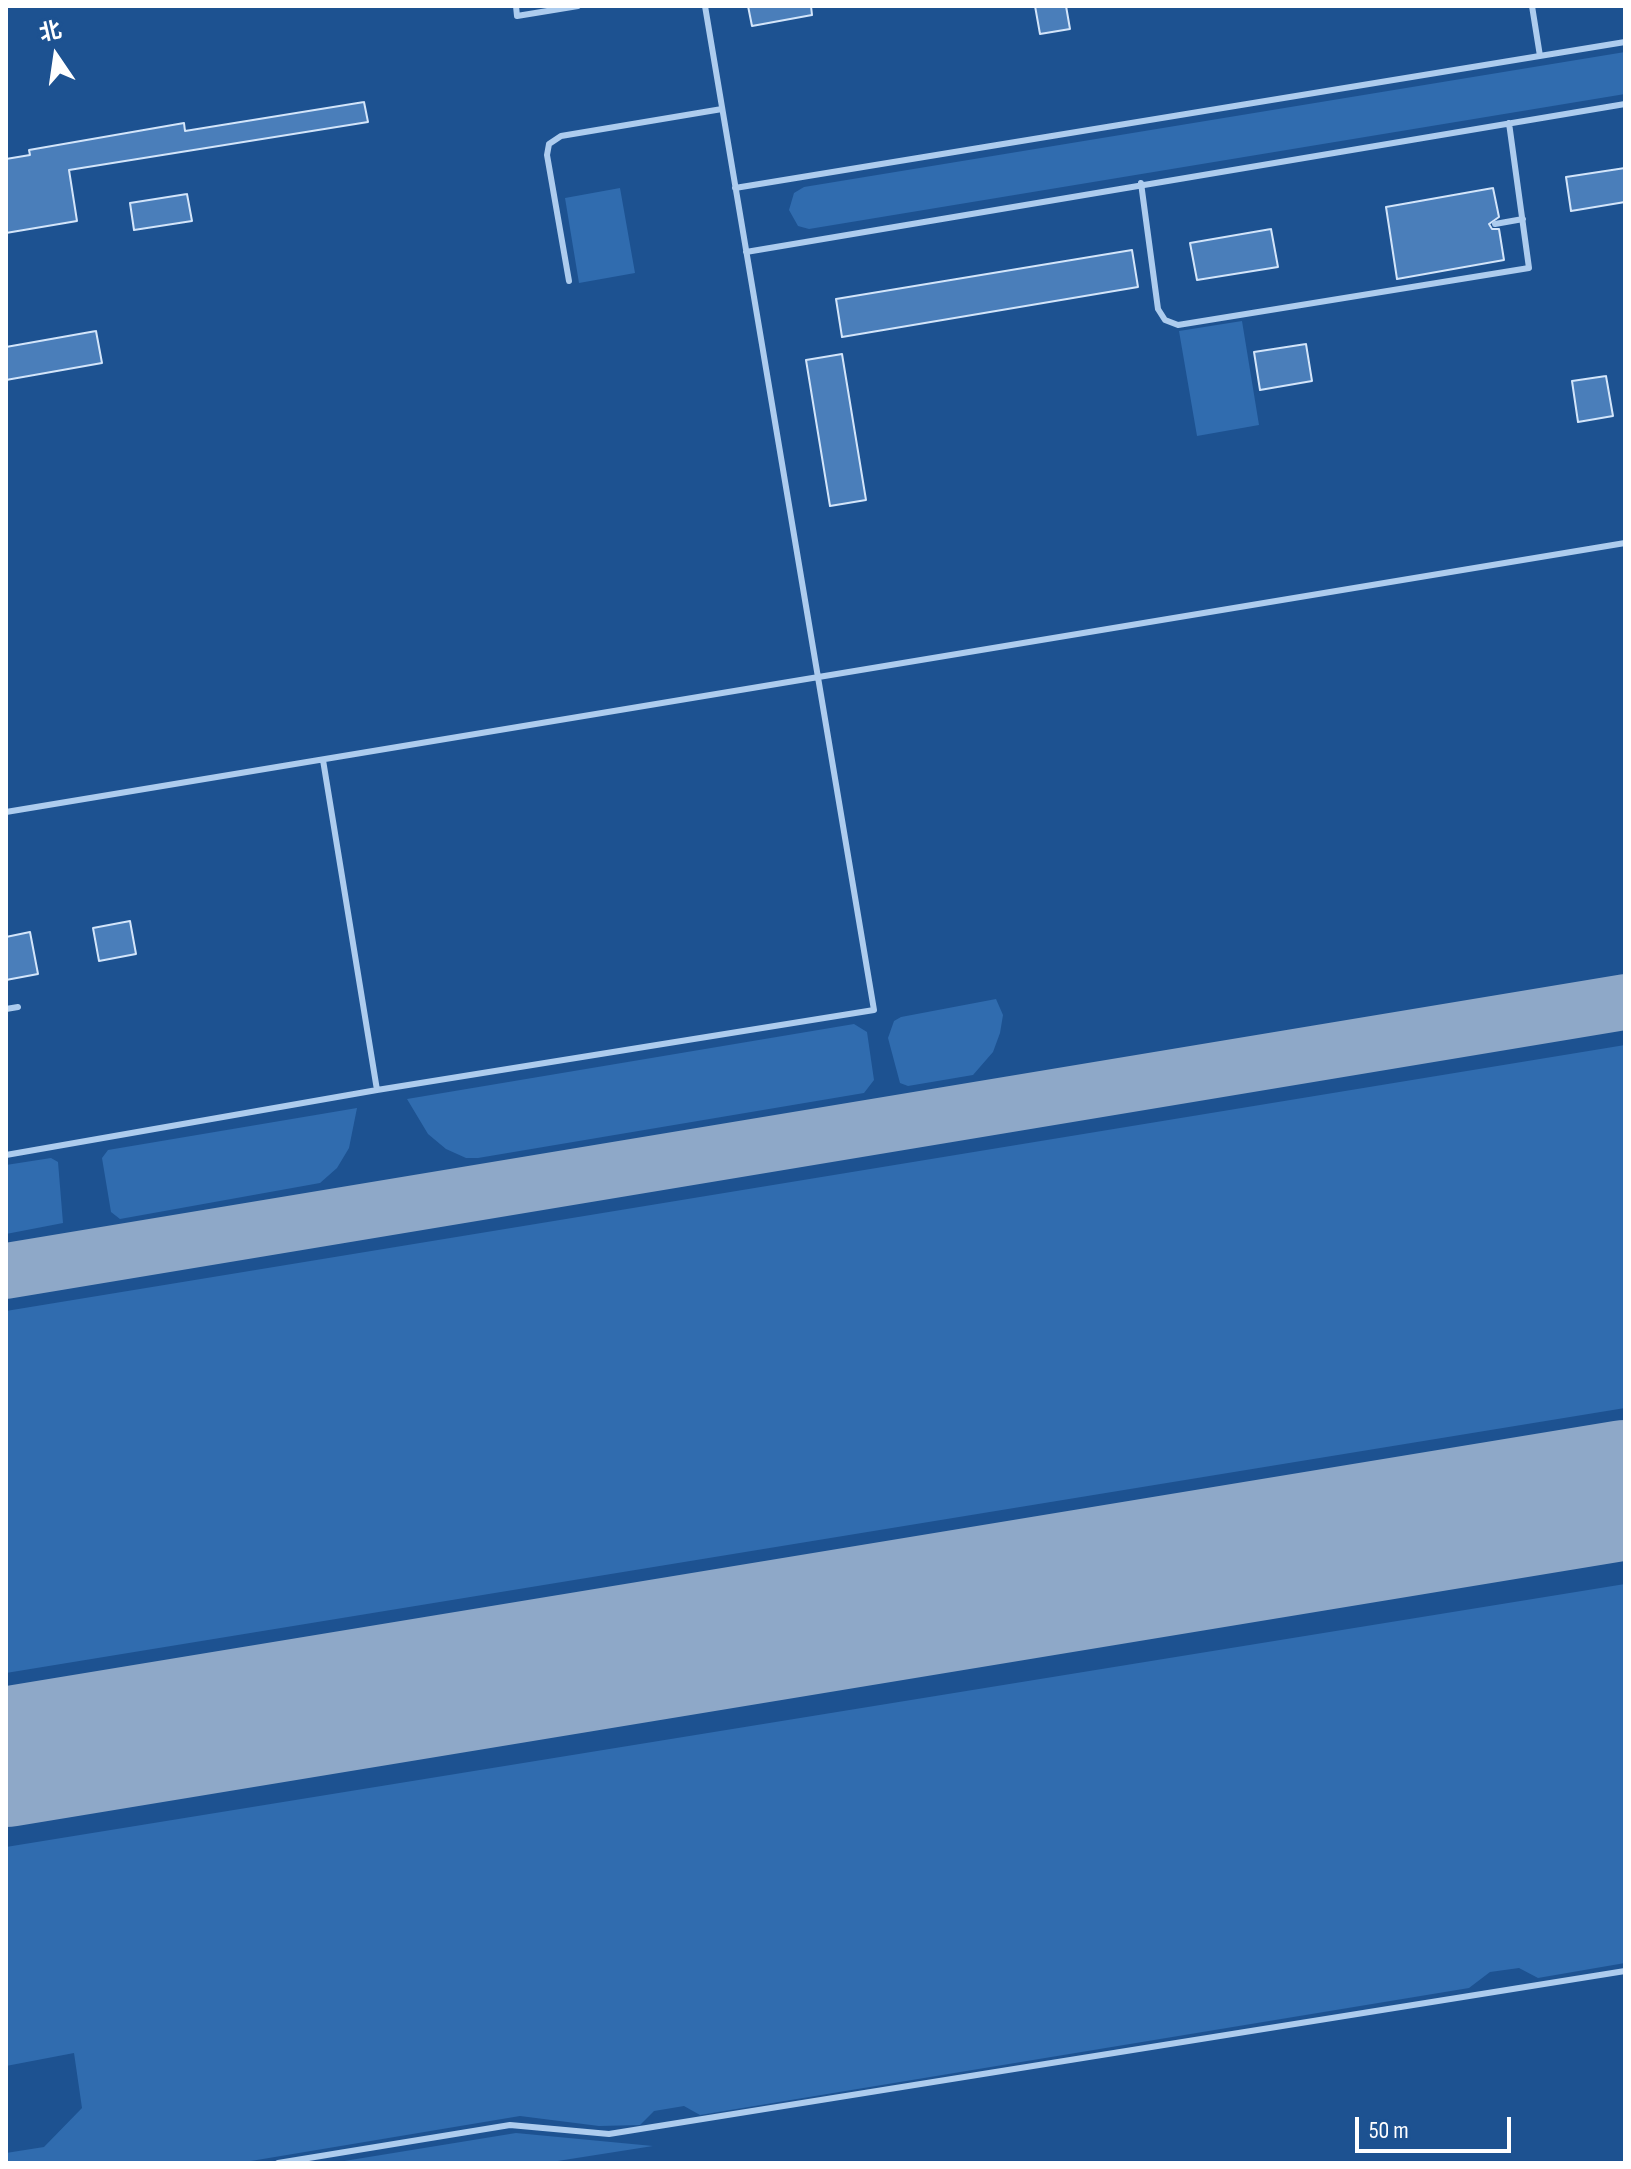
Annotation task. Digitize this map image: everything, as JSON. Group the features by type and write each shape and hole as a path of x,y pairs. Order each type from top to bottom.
{"lane":[{"path":"516,6 517,16 578,6"},
{"path":"6,1155 377,1090 874,1010 705,6"},
{"path":"1532,6 1540,56"},
{"path":"735,188 1625,42"},
{"path":"746,252 1141,183 1625,104"},
{"path":"569,281 547,155 549,144 561,136 722,109"},
{"path":"1141,183 1158,309 1165,320 1178,325 1529,268 1509,123"},
{"path":"1495,224 1523,219"},
{"path":"6,812 1625,543"},
{"path":"323,760 377,1090"},
{"path":"6,1009 18,1007"},
{"path":"278,2163 510,2125 609,2134 1625,1971"}],"shaded area":[{"path":"1625,52 1625,94 809,229 798,226 789,210 794,193 804,187"},
{"path":"620,188 635,273 579,283 565,198"},
{"path":"1242,321 1259,425 1197,436 1179,331"},
{"path":"996,999 1003,1015 1000,1033 993,1052 973,1075 908,1086 900,1083 888,1038 894,1021 901,1017"},
{"path":"854,1024 867,1032 874,1080 864,1093 478,1158 466,1158 446,1149 428,1134 407,1099"},
{"path":"1625,1045 1625,1408 6,1673 6,1311"},
{"path":"357,1108 349,1148 337,1168 320,1183 120,1219 111,1212 102,1158 108,1150"},
{"path":"51,1158 58,1162 63,1223 6,1234 6,1165"},
{"path":"1625,1584 1625,1963 1538,1978 1519,1968 1490,1972 1469,1988 700,2115 684,2106 654,2111 640,2125 599,2126 520,2116 239,2163 6,2163 6,2153 44,2147 82,2108 74,2053 6,2066 6,1847"},
{"path":"516,2133 653,2146 545,2163 332,2163"}],"building":[{"path":"748,6 811,6 812,15 752,26"},
{"path":"1035,6 1066,6 1070,29 1040,34"},
{"path":"364,102 368,122 69,170 77,221 6,233 6,159 30,155 29,150 184,123 185,131"},
{"path":"1625,168 1625,202 1571,211 1566,177"},
{"path":"1493,188 1499,217 1489,224 1492,229 1499,229 1504,260 1397,279 1386,207"},
{"path":"187,194 192,221 134,230 130,203"},
{"path":"1271,229 1278,267 1197,280 1190,243"},
{"path":"1132,250 1138,287 842,337 836,299"},
{"path":"96,331 102,363 6,380 6,347"},
{"path":"1306,344 1312,381 1260,390 1254,352"},
{"path":"842,354 866,500 830,506 806,360"},
{"path":"1606,376 1613,416 1578,422 1572,381"},
{"path":"130,921 136,954 99,961 93,928"},
{"path":"30,932 38,974 6,980 6,937"}],"taxiway":[{"path":"6,1271 1625,1002"}],"runway":[{"path":"6,1757 1625,1490"}]}
